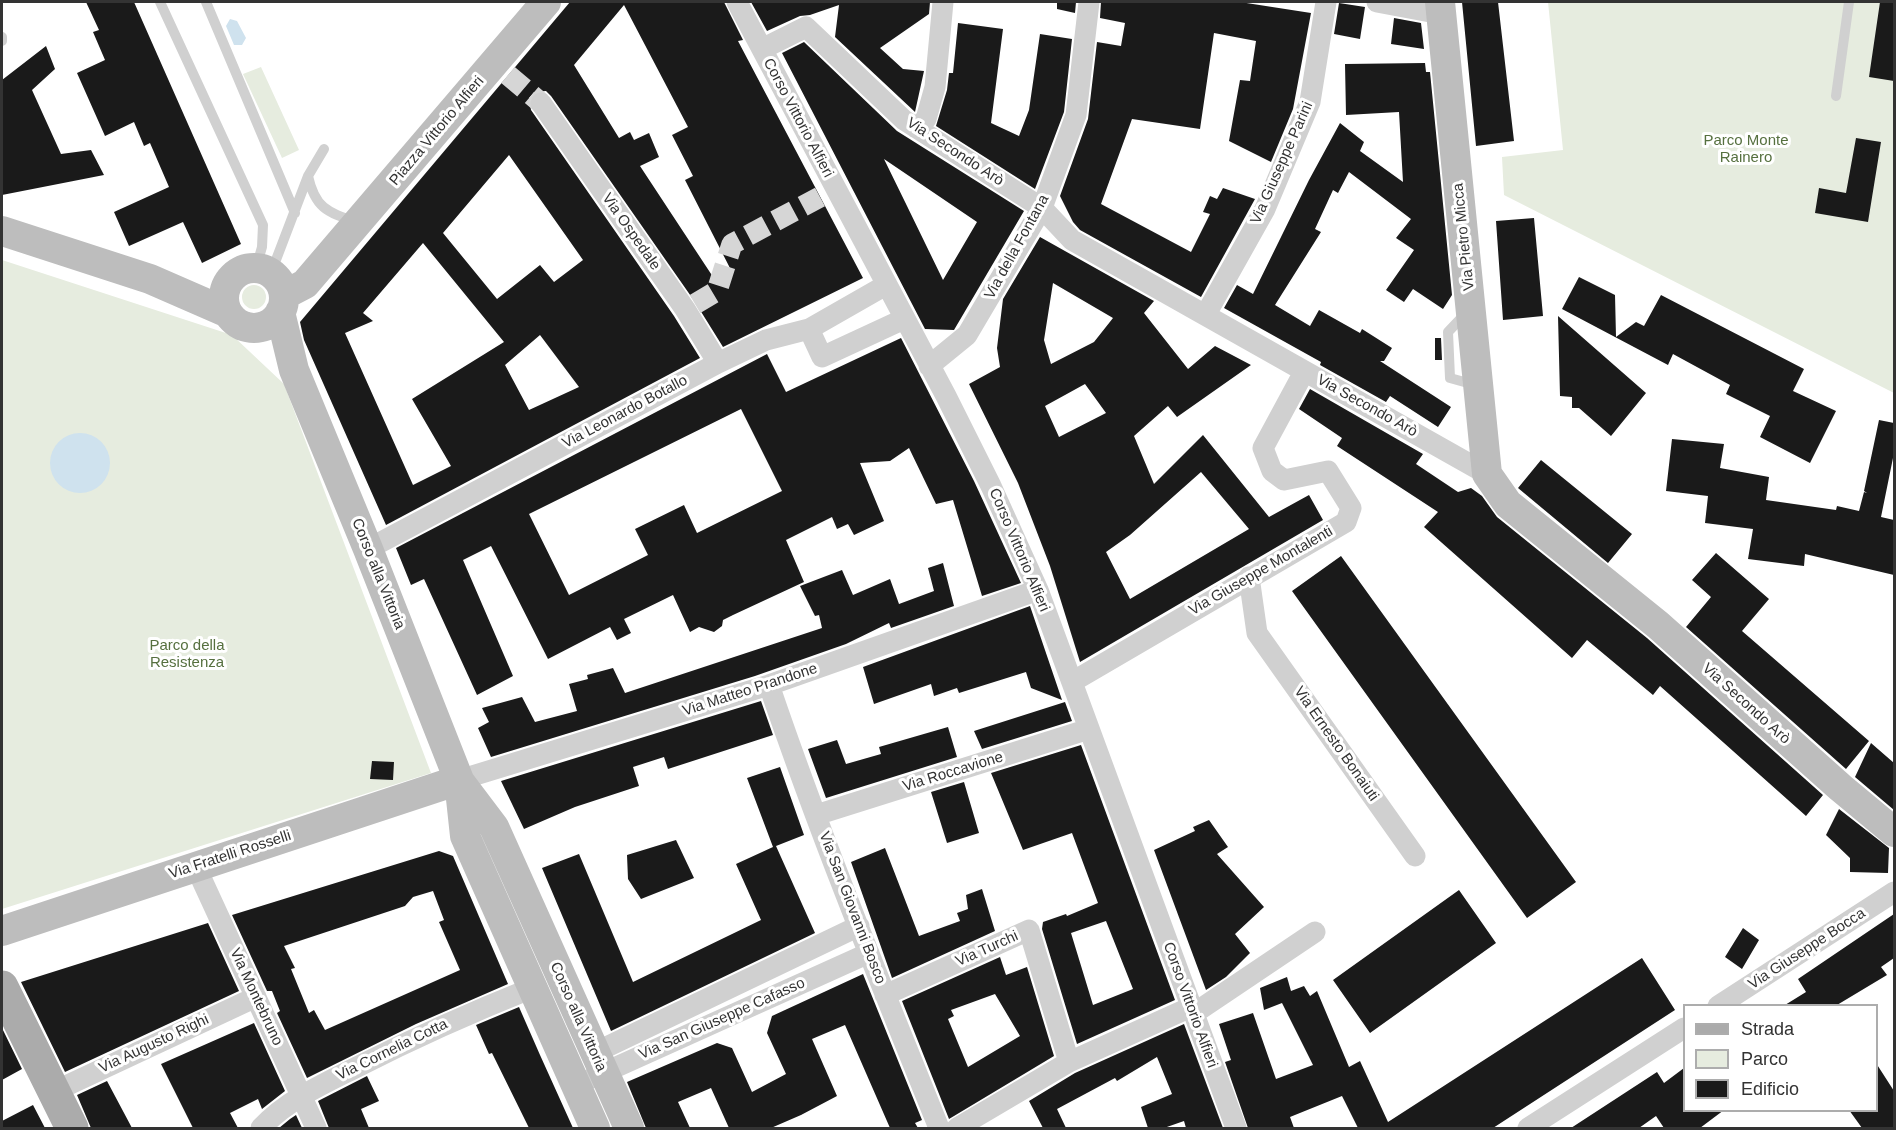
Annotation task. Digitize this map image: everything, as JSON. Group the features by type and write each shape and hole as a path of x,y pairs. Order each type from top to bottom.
{"main road":[{"path":"2,987 72,1128"}],"street":[{"name":"Piazza Vittorio Alfieri","path":"266,284 305,284 503,67 546,2"},
{"name":"Corso Vittorio Alfieri","path":"737,2 762,50 828,193 886,285 929,366 991,486 1038,590 1236,1128"},
{"path":"916,129 926,118 935,87 943,2"},
{"name":"Via della Fontana","path":"929,366 967,335 1042,208 1076,115 1089,2"},
{"name":"Via Giuseppe Parini","path":"1206,314 1265,209 1310,102 1326,2"},
{"path":"1377,2 1440,8"},
{"name":"Via Pietro Micca","path":"1440,8 1487,474"},
{"name":"Via Secondo Arò","path":"762,50 806,27 916,129 1042,208 1071,240 1487,474 1508,504 1658,625 1840,788 1894,831"},
{"name":"Via Ospedale","path":"541,103 690,307 718,363"},
{"name":"Corso alla Vittoria","path":"2,231 150,279 240,320 294,370"},
{"name":"Corso alla Vittoria","path":"150,279 266,284 294,370 368,549 459,780 494,827 629,1128"},
{"path":"266,284 268,324 240,320 224,294 266,284"},
{"name":"Via Leonardo Botallo","path":"368,549 718,363 766,340 809,329 886,285"},
{"path":"809,329 822,357 904,319"},
{"name":"Via Giuseppe Montalenti","path":"1071,682 1346,522 1351,508 1328,471 1284,480 1272,471 1263,448 1304,372"},
{"name":"Via Ernesto Bonaiuti","path":"1249,577 1257,633 1415,856"},
{"name":"Via Matteo Prandone","path":"459,780 769,685 1038,590"},
{"name":"Via San Giovanni Bosco","path":"769,685 868,953 939,1128"},
{"name":"Via Roccavione","path":"816,815 1089,729"},
{"name":"Corso alla Vittoria","path":"459,780 465,836 595,1128"},
{"name":"Via Fratelli Rosselli","path":"2,931 195,865 459,780"},
{"name":"Via Montebruno","path":"195,865 316,1128"},
{"name":"Via Giuseppe Bocca","path":"1721,1004 1894,892"},
{"name":"Via San Giuseppe Cafasso","path":"575,1086 599,1063 859,926"},
{"name":"Via Turchi","path":"885,996 1029,930 1069,1062"},
{"path":"957,1128 1069,1062 1192,1010 1315,932"},
{"path":"828,942 838,966"},
{"name":"Via San Giuseppe Cafasso","path":"599,1063 868,953"},
{"name":"Via Cornelia Cotta","path":"261,1128 301,1096 431,1029 532,988"},
{"name":"Via Augusto Righi","path":"53,1092 256,997"},
{"path":"1528,1128 1683,1029"}],"lane":[{"path":"160,2 263,225 262,248 266,284"},
{"path":"206,2 295,213"},
{"path":"1836,96 1849,2"},
{"path":"266,284 308,176 324,149"},
{"path":"308,176 312,194 327,212 359,223"}],"green space":[{"name":"Parco Monte Rainero","path":"1548,2 1894,2 1894,393 1504,195 1502,157 1563,150"},
{"path":"261,67 299,150 282,158 243,74"},
{"name":"Parco della Resistenza","path":"2,260 232,335 284,384 431,773 2,909"},
{"path":"254,285 259,286 265,292 265,302 259,308 254,309 249,308 243,302 242,297 243,292 249,286"}],"water":[{"path":"230,19 237,21 246,38 242,45 234,45 226,26"},
{"path":"80,433 101,442 110,463 101,484 80,493 59,484 50,463 59,442"}],"building":[{"path":"86,2 134,2 241,244 202,263 183,222 129,246 114,212 169,187 150,143 144,146 134,122 105,136 77,73 105,60 93,32 99,30"},
{"path":"570,2 724,2 743,40 738,41 863,278 723,347 695,302 546,91 534,92 529,98 531,110 674,316 700,358 386,525 304,340 300,322","holes":["624,5 688,127 672,135 693,176 685,180 733,274 717,283 640,166 659,157 649,133 634,140 630,132 619,138 574,65","509,155 583,260 554,282 540,265 497,299 443,233","423,243 504,342 412,399 451,466 413,485 345,333 373,321 363,313","540,335 579,387 529,410 505,365"]},
{"path":"751,2 930,2 929,14 880,48 903,69 924,71 915,112 835,37 839,5 800,16 767,31"},
{"path":"1057,2 1076,2 1075,13 1057,9"},
{"path":"1101,2 1240,2 1311,13 1293,109 1271,162 1229,141 1240,80 1250,81 1256,41 1214,33 1200,129 1132,119 1101,204 1191,252 1210,214 1203,212 1210,196 1217,199 1223,188 1255,199 1201,297 1080,230 1073,222 1060,196 1088,119 1097,42 1121,46 1125,23 1100,18"},
{"path":"1462,2 1498,2 1514,141 1476,146"},
{"path":"1880,2 1894,2 1894,81 1869,77"},
{"path":"1339,3 1365,7 1360,39 1334,34"},
{"path":"1394,18 1421,23 1424,49 1391,44"},
{"path":"958,23 1003,29 991,123 1019,136 1029,110 1040,34 1072,39 1064,112 1035,189 936,126 947,90 949,73 953,73"},
{"path":"804,42 897,131 1024,211 954,330 925,329 782,53","holes":["884,159 977,222 943,280"]},
{"path":"46,46 55,69 32,90 61,154 91,150 104,175 2,195 2,80"},
{"path":"1425,63 1426,72 1430,72 1452,295 1443,309 1413,289 1404,302 1386,290 1414,250 1396,238 1411,219 1349,172 1338,193 1333,190 1315,229 1321,232 1275,305 1310,326 1319,310 1360,333 1362,329 1392,348 1384,361 1380,361 1451,407 1438,427 1390,396 1386,402 1320,365 1321,362 1224,308 1237,285 1253,294 1340,123 1364,142 1360,151 1403,182 1399,112 1346,115 1345,64"},
{"path":"1856,138 1881,142 1868,222 1815,213 1819,188 1846,193"},
{"path":"1534,218 1543,316 1503,320 1496,221"},
{"path":"1040,237 1154,301 1144,313 1188,369 1215,346 1251,365 1177,417 1168,406 1134,436 1154,484 1203,435 1269,517 1309,495 1323,520 1080,662 1050,566 1018,483 969,384 1000,367 997,348 1003,299","holes":["1053,283 1113,318 1094,342 1051,364 1044,340","1085,384 1106,413 1059,437 1045,406","1201,472 1249,529 1130,599 1106,552 1130,535"]},
{"path":"1579,277 1615,295 1616,337 1636,322 1644,326 1661,295 1804,369 1793,391 1836,411 1810,463 1760,437 1770,416 1726,394 1730,385 1673,354 1668,365 1562,309"},
{"path":"1558,316 1646,393 1611,436 1579,408 1572,408 1572,397 1560,396"},
{"path":"901,338 974,481 1021,583 982,596 953,500 936,504 909,448 890,461 860,463 884,521 854,535 848,524 837,529 832,517 786,540 804,582 723,620 722,626 714,632 699,627 690,632 673,595 624,619 631,633 617,640 610,627 548,659 491,546 463,560 513,676 477,695 424,579 411,585 396,548 767,354 786,392","holes":["741,409 782,491 697,533 684,505 635,529 648,555 569,595 529,514"]},
{"path":"1435,338 1441,338 1442,360 1435,360"},
{"path":"1310,389 1423,454 1416,464 1458,492 1471,488 1482,496 1497,517 1647,638 1823,795 1806,816 1660,686 1653,695 1587,640 1572,658 1424,527 1438,512 1337,446 1342,438 1299,409"},
{"path":"1879,420 1894,423 1894,453 1881,517 1894,520 1894,575 1805,554 1804,566 1748,559 1753,529 1705,523 1708,496 1666,491 1672,439 1724,444 1720,468 1769,477 1766,500 1836,510 1837,506 1859,511 1864,492 1867,493 1864,491"},
{"path":"1541,460 1632,534 1608,563 1518,488"},
{"path":"1716,553 1769,599 1742,631 1869,741 1846,769 1686,627 1711,597 1692,580"},
{"path":"1341,556 1576,882 1527,918 1292,591"},
{"path":"943,563 954,606 891,628 889,623 846,644 755,676 491,757 478,728 489,722 482,708 522,697 535,722 577,711 569,684 588,679 587,675 613,668 625,693 822,628 819,615 815,616 800,586 842,570 853,595 890,579 899,604 934,591 928,568"},
{"path":"1030,606 1062,700 1031,688 1026,672 959,693 957,688 934,696 931,684 874,704 863,667"},
{"path":"761,701 773,735 668,769 664,757 633,767 639,786 575,807 524,829 501,781"},
{"path":"1065,702 1072,721 982,749 974,731"},
{"path":"948,727 957,757 826,798 808,749 837,740 846,764 881,754 879,747"},
{"path":"1871,743 1894,763 1894,810 1855,777"},
{"path":"1081,745 1175,1000 1077,1044 1042,929 1043,922 1066,914 1067,916 1098,903 1072,833 1023,850 991,773","holes":["1106,921 1133,989 1093,1005 1071,933"]},
{"path":"372,761 394,762 393,780 370,779"},
{"path":"780,767 804,835 776,846 815,933 611,1031 542,868 579,854 633,982 761,920 736,864 773,847 747,778"},
{"path":"964,782 979,833 947,843 931,792"},
{"path":"1839,809 1889,848 1888,873 1850,872 1850,858 1826,835"},
{"path":"1209,820 1228,847 1217,854 1264,907 1235,934 1250,953 1226,977 1206,990 1154,850 1195,831 1193,827"},
{"path":"676,840 694,878 641,899 628,879 627,855"},
{"path":"885,848 919,936 960,921 957,913 968,909 966,895 982,889 995,931 892,978 851,862"},
{"path":"439,851 453,856 508,984 416,1024 307,1078 277,1013 280,1011 272,991 267,991 232,915","holes":["433,891 444,920 439,922 460,970 325,1030 314,1010 309,1013 291,969 295,968 284,946 405,906 413,897"]},
{"path":"1459,890 1496,943 1370,1033 1333,980"},
{"path":"1894,914 1894,958 1881,967 1887,975 1839,1004 1787,1004 1806,992 1798,979"},
{"path":"208,923 239,991 65,1072 21,982"},
{"path":"1743,928 1759,940 1742,969 1725,957"},
{"path":"1000,957 1006,975 1027,967 1054,1056 949,1119 902,1001","holes":["995,994 1020,1036 968,1067 948,1019 954,1016 951,1010"]},
{"path":"1642,958 1675,1010 1493,1128 1358,1128 1342,1096 1290,1117 1294,1128 1248,1128 1225,1062 1231,1060 1219,1024 1253,1013 1276,1079 1313,1065 1282,1003 1264,1010 1260,988 1287,977 1291,991 1304,986 1310,996 1317,991 1349,1067 1360,1061 1388,1122"},
{"path":"863,974 922,1120 915,1123 918,1128 890,1128 845,1025 812,1039 837,1096 801,1115 771,1128 729,1128 711,1088 678,1102 690,1128 646,1128 627,1082 717,1043 732,1048 752,1092 786,1074 767,1033 772,1016"},
{"path":"519,1007 573,1128 529,1128 476,1025"},
{"path":"254,1023 285,1091 262,1109 258,1099 230,1113 238,1128 193,1128 161,1064"},
{"path":"1184,1024 1223,1128 1186,1128 1184,1121 1164,1128 1148,1128 1141,1107 1172,1094 1157,1057 1117,1081 1115,1078 1057,1109 1066,1128 1043,1128 1029,1101 1075,1073"},
{"path":"2,1028 22,1069 2,1080"},
{"path":"1878,1066 1894,1091 1894,1128 1862,1128 1850,1112 1878,1112"},
{"path":"1683,1069 1683,1112 1721,1112 1700,1128 1664,1128 1656,1116 1639,1128 1571,1128 1657,1072 1664,1083"},
{"path":"367,1076 379,1101 361,1109 369,1128 329,1128 318,1101"},
{"path":"107,1081 132,1128 91,1128 77,1095"},
{"path":"33,1105 45,1128 2,1128 2,1121"},
{"path":"296,1115 302,1128 279,1128 290,1119"}],"tunnel":[{"path":"508,75 541,103"},
{"path":"695,304 717,291 732,244 820,197"}]}
